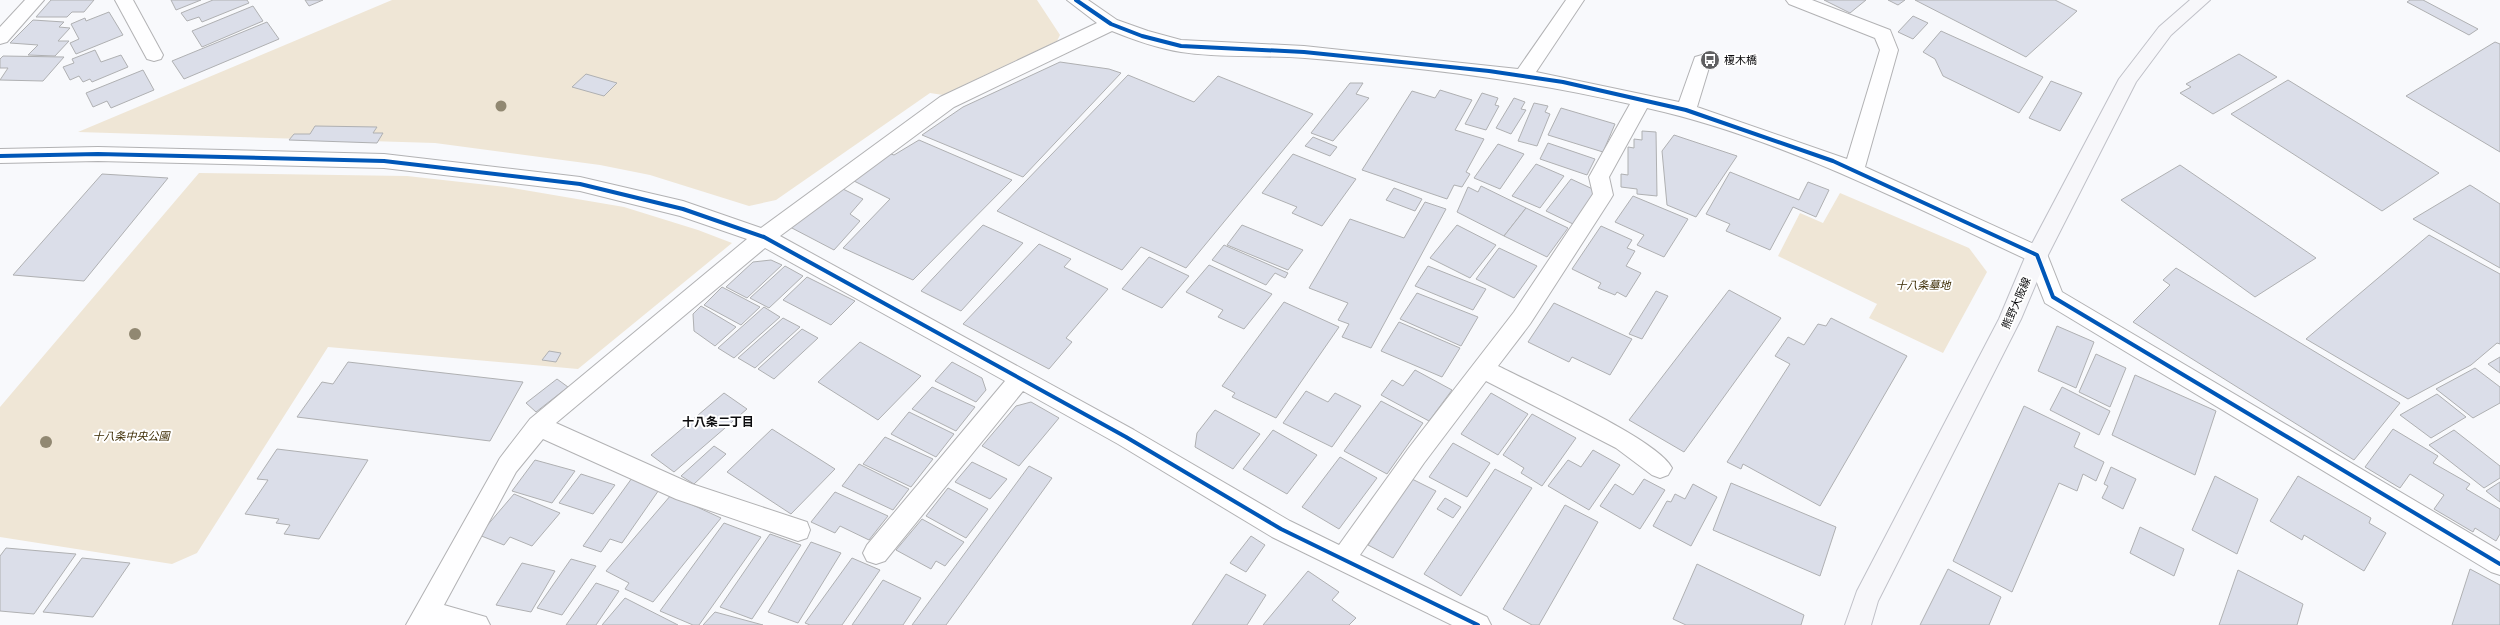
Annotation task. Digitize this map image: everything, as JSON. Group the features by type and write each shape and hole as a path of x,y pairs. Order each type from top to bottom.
{"main road":[{"name":"熊野大阪線","path":"1858,625 1866,599 2010,319 2037,255 2128,79 2165,31 2201,0"}],"street":[{"path":"0,38 35,0"},
{"path":"124,0 154,55"},
{"path":"1076,0 1111,24 1142,36 1181,46 1304,52 1523,76 1563,82 1686,110 1834,160 2037,255 2053,297 2500,564"},
{"path":"1523,76 1575,0"},
{"path":"1795,0 1883,34 1889,50 1854,170"},
{"path":"477,625 423,618 508,465 538,426 764,236 947,102 1111,24"},
{"path":"1686,110 1702,60"},
{"path":"1343,559 1416,456 1522,318 1603,195 1599,177 1642,100"},
{"path":"0,156 98,154 384,161 580,184 683,209 764,236 1126,437 1281,529 1478,625"},
{"path":"1483,369 1624,441 1660,468"},
{"path":"876,553 1021,378"},
{"path":"538,426 685,492 798,530"}],"green space":[{"path":"392,0 1037,0 1060,35 1057,41 943,95 930,93 776,200 749,206 650,175 600,165 435,143 78,132"},
{"name":"十八条中央公園","path":"199,173 407,176 506,187 624,207 698,230 732,243 578,369 328,347 197,553 172,564 0,537 0,407"},
{"name":"十八条墓地","path":"1840,193 1969,248 1987,272 1943,353 1869,318 1877,304 1778,256 1800,213 1823,223"}],"building":[{"path":"51,0 94,0 84,12 72,12 67,17 36,17"},
{"path":"171,0 201,0 176,10"},
{"path":"213,0 247,0 249,3 202,22 199,17 187,21 181,13"},
{"path":"305,0 323,0 309,6"},
{"path":"1824,0 1866,0 1850,13"},
{"path":"1888,0 1905,0 1898,5"},
{"path":"1915,0 2055,0 2077,11 2026,57"},
{"path":"2410,0 2423,0 2478,29 2469,35 2407,2"},
{"path":"253,6 263,21 202,47 192,31"},
{"path":"109,12 123,35 76,54 70,43 79,39 71,24 85,18 86,21"},
{"path":"1913,16 1928,23 1913,39 1898,32"},
{"path":"33,20 64,22 59,27 70,28 58,41 69,41 55,56 28,55 38,45 10,43"},
{"path":"267,22 279,39 184,79 172,61"},
{"path":"1941,31 2043,77 2019,113 1943,76 1935,59 1923,52"},
{"path":"2495,42 2500,44 2500,152 2406,96"},
{"path":"95,50 101,62 121,55 128,67 92,82 90,79 83,82 79,76 70,80 63,67 74,63 72,59"},
{"path":"2239,54 2277,77 2213,114 2180,93 2191,87 2186,84"},
{"path":"3,56 64,57 43,81 0,80 8,68 0,68 0,59"},
{"path":"1060,62 1109,69 1121,73 1023,177 922,135 963,107"},
{"path":"143,70 154,90 111,108 107,101 93,107 86,93"},
{"path":"586,74 617,83 604,96 572,87"},
{"path":"1128,75 1194,102 1218,76 1313,114 1186,268 1141,247 1122,270 997,211"},
{"path":"2288,80 2439,173 2382,211 2231,114"},
{"path":"2051,81 2082,93 2060,131 2029,118"},
{"path":"1350,83 1363,83 1356,94 1369,98 1333,141 1311,133"},
{"path":"1440,90 1472,100 1455,130 1484,139 1466,172 1470,174 1462,187 1454,185 1447,199 1362,170 1412,91 1435,98"},
{"path":"1482,93 1498,98 1495,105 1499,106 1486,130 1465,124"},
{"path":"1514,98 1525,102 1521,109 1526,110 1511,134 1496,128"},
{"path":"1534,103 1548,106 1545,112 1550,114 1537,146 1518,141"},
{"path":"1561,108 1615,124 1603,152 1548,135"},
{"path":"315,126 377,127 373,133 383,133 377,143 289,140 294,134 310,134"},
{"path":"1642,131 1656,132 1657,196 1637,194 1637,189 1621,187 1621,174 1628,175 1628,147 1634,148 1634,139 1642,140"},
{"path":"1674,135 1737,156 1696,217 1667,205 1662,151"},
{"path":"1313,137 1337,147 1330,156 1305,146"},
{"path":"919,140 1012,180 913,280 843,248 890,199 850,179 888,153 894,155"},
{"path":"1548,143 1595,159 1587,175 1540,159"},
{"path":"1498,144 1524,154 1500,189 1474,178"},
{"path":"1293,154 1356,179 1322,226 1292,213 1297,207 1262,193"},
{"path":"1536,164 1564,176 1540,208 1512,196"},
{"path":"2180,165 2316,258 2255,297 2121,200"},
{"path":"1730,172 1799,200 1808,182 1829,190 1816,217 1793,207 1770,250 1726,231 1730,224 1706,214"},
{"path":"102,174 168,178 84,281 13,275"},
{"path":"1571,179 1597,191 1573,224 1546,211"},
{"path":"2470,185 2500,204 2500,268 2413,219"},
{"path":"1481,186 1526,208 1504,236 1457,212 1468,187 1478,192"},
{"path":"839,187 863,199 850,214 860,221 834,250 790,227"},
{"path":"1394,188 1422,199 1415,211 1386,200"},
{"path":"1633,196 1688,219 1664,257 1637,245 1644,235 1615,222"},
{"path":"1425,202 1446,209 1371,348 1342,337 1349,324 1338,320 1348,303 1309,288 1350,219 1404,238"},
{"path":"1526,208 1568,228 1547,257 1504,236"},
{"path":"983,225 1023,243 961,311 921,291"},
{"path":"1242,225 1303,250 1288,270 1227,245"},
{"path":"1457,225 1496,245 1470,278 1430,258"},
{"path":"1601,226 1632,240 1627,248 1635,251 1626,266 1641,273 1626,297 1617,292 1615,295 1598,288 1601,283 1572,269"},
{"path":"2429,235 2500,274 2500,344 2497,343 2471,365 2408,399 2306,339"},
{"path":"1039,244 1071,259 1064,267 1108,289 1066,338 1072,342 1049,369 963,324"},
{"path":"1224,245 1288,273 1285,278 1275,273 1266,285 1212,260"},
{"path":"1499,248 1537,266 1514,298 1476,279"},
{"path":"1149,257 1189,276 1162,308 1122,289"},
{"path":"771,260 782,265 747,298 726,287 753,262"},
{"path":"1209,265 1272,294 1244,329 1218,317 1223,310 1186,292"},
{"path":"785,266 803,276 769,308 750,298"},
{"path":"1428,266 1486,289 1473,310 1415,286"},
{"path":"2176,268 2400,403 2354,460 2133,322 2170,285 2163,280"},
{"path":"807,277 855,301 831,325 783,300"},
{"path":"722,287 760,307 741,325 704,305"},
{"path":"1729,290 1781,318 1684,452 1629,420"},
{"path":"1656,291 1668,296 1642,339 1629,334"},
{"path":"1417,293 1478,317 1461,346 1400,319"},
{"path":"1284,302 1339,327 1276,418 1232,397 1235,393 1222,386"},
{"path":"1554,303 1632,339 1610,375 1572,357 1569,362 1528,342"},
{"path":"701,306 736,327 715,346 694,331 693,314"},
{"path":"764,307 780,317 734,358 718,348"},
{"path":"783,318 800,327 755,368 738,358"},
{"path":"1831,318 1907,356 1820,506 1743,464 1741,469 1727,462 1790,364 1775,356 1788,337 1804,345 1818,324 1826,326"},
{"path":"1399,322 1460,348 1442,377 1381,351"},
{"path":"2057,326 2094,342 2076,388 2038,371"},
{"path":"802,329 818,338 774,379 758,369"},
{"path":"860,342 921,376 878,420 818,382"},
{"path":"549,351 561,353 556,362 542,360"},
{"path":"2096,354 2126,368 2110,407 2079,392"},
{"path":"2500,357 2500,373 2488,364"},
{"path":"348,362 523,382 490,441 297,417 322,382 333,384"},
{"path":"952,362 982,378 986,390 976,402 935,381"},
{"path":"2475,368 2500,387 2500,403 2473,418 2436,389"},
{"path":"1415,370 1452,390 1429,421 1381,395 1392,380 1403,386"},
{"path":"2135,375 2216,411 2195,475 2112,435"},
{"path":"557,379 568,387 536,412 526,403"},
{"path":"932,387 975,407 956,431 912,409"},
{"path":"2062,387 2110,411 2099,435 2050,410"},
{"path":"1306,391 1328,402 1335,393 1361,406 1332,447 1283,423"},
{"path":"724,393 747,409 674,472 651,455"},
{"path":"1491,393 1528,414 1498,455 1461,434"},
{"path":"2437,394 2466,417 2431,438 2400,415"},
{"path":"1381,401 1423,423 1387,474 1344,451"},
{"path":"1031,402 1059,418 1019,466 982,446 1016,406"},
{"path":"2024,406 2080,433 2074,447 2104,462 2096,481 2083,474 2077,491 2059,483 2012,592 1953,561"},
{"path":"1215,410 1260,434 1233,469 1195,447 1197,433"},
{"path":"909,412 954,434 936,457 891,434"},
{"path":"1532,414 1576,438 1542,486 1521,473 1524,468 1503,455"},
{"path":"772,429 835,469 791,514 727,472"},
{"path":"2393,429 2438,456 2433,463 2470,484 2466,489 2500,509 2500,534 2496,541 2475,528 2473,532 2434,509 2444,495 2410,474 2400,488 2365,467"},
{"path":"1273,430 1317,455 1287,494 1243,469"},
{"path":"2454,430 2500,466 2500,478 2484,488 2429,445"},
{"path":"885,437 933,459 911,487 863,464"},
{"path":"1453,443 1490,463 1467,497 1429,477"},
{"path":"714,446 726,454 694,484 681,476"},
{"path":"277,449 368,460 319,539 284,534 290,525 276,523 279,519 245,514 268,480 257,479"},
{"path":"1593,450 1620,465 1589,510 1548,486 1568,460 1581,467"},
{"path":"1340,457 1377,478 1339,529 1302,507"},
{"path":"535,460 575,471 552,503 512,491"},
{"path":"972,462 1007,479 990,499 955,482"},
{"path":"859,464 909,489 893,510 842,486"},
{"path":"1029,466 1052,478 946,625 912,625"},
{"path":"2111,467 2136,479 2123,509 2102,498 2108,486 2104,484"},
{"path":"1495,469 1532,488 1461,596 1424,574"},
{"path":"581,474 615,485 593,514 559,503"},
{"path":"2215,476 2258,499 2237,554 2192,530"},
{"path":"2298,476 2371,518 2369,523 2386,533 2364,571 2304,535 2302,540 2270,521"},
{"path":"632,478 661,487 622,543 610,539 601,552 583,546"},
{"path":"1412,479 1436,491 1393,558 1368,545"},
{"path":"1644,479 1665,490 1640,529 1600,506 1615,484 1633,495"},
{"path":"2500,482 2500,502 2486,491"},
{"path":"1731,483 1836,527 1820,576 1713,530"},
{"path":"1693,484 1717,497 1691,546 1653,526 1667,501 1671,502 1675,494 1685,499"},
{"path":"948,488 988,509 966,538 926,516"},
{"path":"835,492 888,516 869,540 840,526 835,533 811,522"},
{"path":"514,494 560,513 532,546 510,537 504,545 479,535"},
{"path":"671,495 721,518 653,602 625,589 629,583 606,571"},
{"path":"1445,498 1461,507 1453,518 1437,509"},
{"path":"1565,505 1598,522 1539,625 1532,625 1503,609"},
{"path":"922,519 964,542 945,566 936,561 931,569 896,550"},
{"path":"724,523 761,537 699,625 693,625 660,611"},
{"path":"2140,527 2184,549 2174,576 2130,553"},
{"path":"770,534 801,545 752,619 720,607"},
{"path":"1251,536 1265,545 1246,572 1230,563"},
{"path":"811,542 841,553 798,623 768,612"},
{"path":"6,548 76,554 34,614 0,611 0,556"},
{"path":"82,558 130,563 93,617 43,612"},
{"path":"852,558 880,570 842,625 810,625 805,623"},
{"path":"571,559 596,566 562,615 537,608"},
{"path":"522,563 555,571 531,612 496,605"},
{"path":"1697,564 1804,615 1801,625 1686,625 1673,619"},
{"path":"1948,569 2001,597 1989,625 1920,625"},
{"path":"2470,569 2500,585 2500,625 2452,625"},
{"path":"2238,570 2303,604 2297,625 2219,625"},
{"path":"1308,571 1339,592 1332,600 1356,618 1349,625 1263,625"},
{"path":"1226,574 1266,595 1247,625 1192,625"},
{"path":"883,580 921,598 903,625 852,625"},
{"path":"596,583 619,591 596,625 566,625"},
{"path":"625,598 678,625 602,625"},
{"path":"715,612 763,625 703,625"}],"cycle path":[{"path":"1076,0 1111,24 1142,36 1181,46 1304,52 1489,71 1563,82 1686,110 1833,161 2037,255 2053,297 2500,564"},
{"path":"0,156 98,154 384,161 580,184 683,209 764,237 1126,437 1281,529 1478,625"}],"place":[{"name":"榎木橋","path":"1710,60"}],"district":[{"name":"十八条二丁目","path":"718,422"}]}
